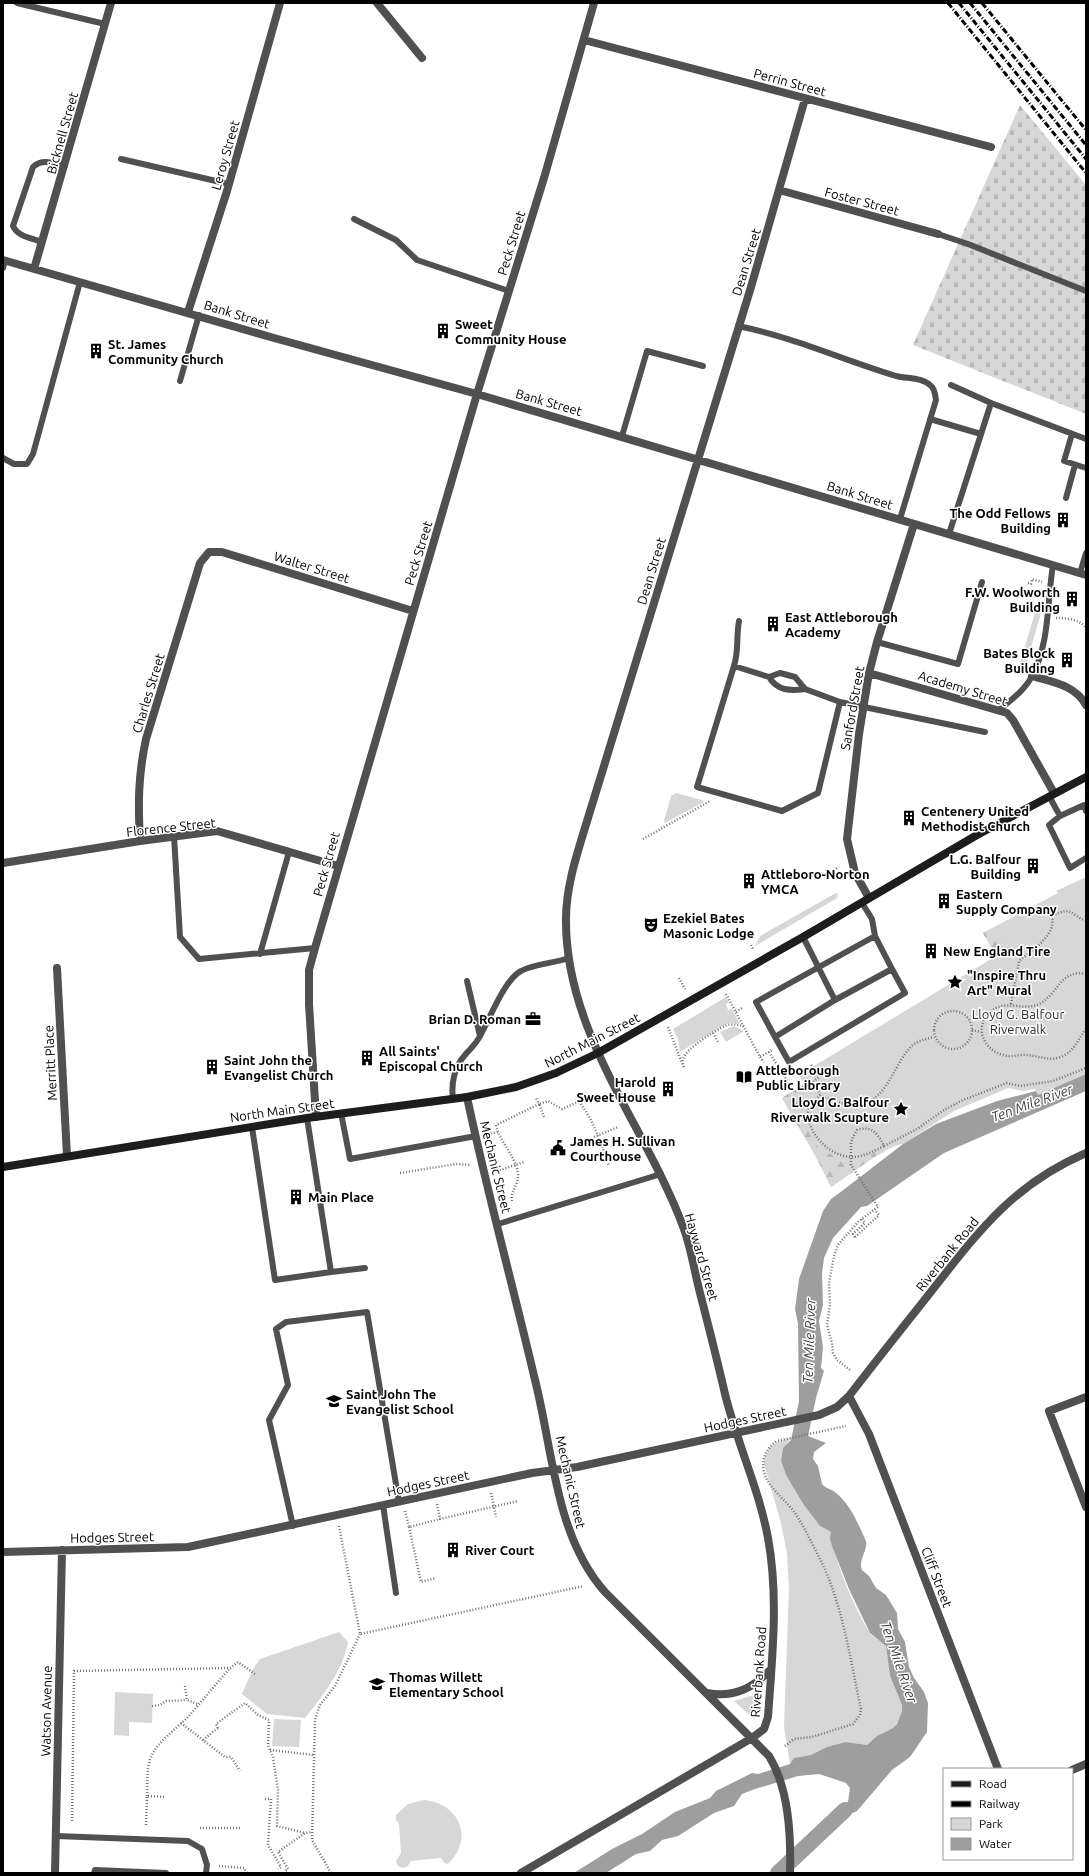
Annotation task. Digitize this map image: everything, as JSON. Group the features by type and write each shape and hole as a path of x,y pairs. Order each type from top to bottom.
{"main road":[{"name":"North Main Street","path":"3,1167 341,1113 467,1097 516,1087 556,1072 598,1053 1052,794 1086,777"}],"street":[{"name":"Bicknell Street","path":"34,269 111,3"},
{"name":"Leroy Street","path":"188,312 229,184 280,3"},
{"path":"377,3 422,58"},
{"name":"Peck Street","path":"312,1118 309,970 413,611 594,3"},
{"name":"Perrin Street","path":"584,40 991,148"},
{"name":"Dean Street","path":"598,1053 580,1009 569,958 566,920 569,885 779,190 805,99"},
{"name":"Foster Street","path":"779,190 938,234"},
{"name":"Bank Street","path":"4,263 34,269 478,394 698,458 1083,574"},
{"name":"Sanford Street","path":"865,901 847,839 862,707 877,642 914,524"},
{"name":"Walter Street","path":"205,556 209,552 222,552 413,611"},
{"name":"Charles Street","path":"140,841 138,802 140,769 146,740 200,563 205,556"},
{"name":"Academy Street","path":"869,673 1007,712 1013,720 1052,794"},
{"path":"1032,676 1067,687 1079,695 1086,705"},
{"name":"Florence Street","path":"3,863 140,841 217,831 338,866"},
{"name":"Merritt Place","path":"56,968 67,1156"},
{"name":"Hayward Street","path":"598,1053 661,1174 687,1238 729,1411 737,1434"},
{"name":"Mechanic Street","path":"467,1097 537,1384 554,1470 570,1532 589,1573 614,1601 752,1738 771,1760 783,1790 790,1873"},
{"name":"Riverbank Road","path":"849,1396 989,1220 1014,1196 1034,1182 1068,1161 1086,1153"},
{"name":"Hodges Street","path":"3,1552 188,1547 293,1526 532,1473 577,1467 786,1423 819,1415 837,1407 849,1396"},
{"name":"Cliff Street","path":"849,1396 869,1434 998,1768"},
{"path":"1086,1397 1049,1411 1086,1507"},
{"name":"Riverbank Road","path":"521,1873 762,1732 768,1722 774,1606 772,1558 758,1494 737,1434"},
{"name":"Watson Avenue","path":"55,1873 62,1550"},
{"path":"707,1693 723,1695 739,1693 759,1681 771,1669"},
{"path":"1073,1770 1086,1764"}],"lane":[{"path":"17,3 105,24"},
{"path":"121,159 229,184"},
{"path":"42,242 20,235 15,231 13,226 33,167 37,162 43,161 65,166"},
{"path":"354,220 396,240 417,260 509,291"},
{"path":"938,234 982,249 1086,291"},
{"path":"3,458 14,464 27,464 33,454 80,282"},
{"path":"180,381 199,316"},
{"path":"738,326 769,332 897,376 922,380 932,386 936,400 900,519"},
{"path":"622,436 647,351 703,366"},
{"path":"951,385 1086,439"},
{"path":"949,534 991,402"},
{"path":"930,419 981,434"},
{"path":"1072,434 1064,461 1086,468"},
{"path":"1066,498 1075,465"},
{"path":"1083,574 1086,553"},
{"path":"1000,710 1015,697 1032,676 1039,655 1048,617 1053,565"},
{"path":"877,642 958,664 982,582"},
{"path":"739,621 736,635 737,656 697,787 782,811 818,793 840,702"},
{"path":"734,666 769,676 780,673 795,677 805,689"},
{"path":"769,676 776,686 791,691 805,689 840,702 985,732"},
{"path":"1052,794 1060,816"},
{"path":"1086,811 1084,805 1060,816 1049,825 1070,868 1086,858"},
{"path":"174,836 180,937 199,959 315,948"},
{"path":"260,954 289,852"},
{"path":"865,901 872,919 875,936 905,993 789,1062 756,1002 875,936"},
{"path":"803,937 835,1000"},
{"path":"453,1099 451,1086 455,1073 464,1056 476,1044 507,984 513,976 522,970 569,958"},
{"path":"775,1037 835,1000 892,969"},
{"path":"467,981 480,1036"},
{"path":"341,1113 350,1159 476,1136"},
{"path":"312,1118 331,1272"},
{"path":"252,1127 275,1280 365,1268"},
{"path":"498,1224 661,1174"},
{"path":"293,1526 270,1420 288,1385 276,1329 286,1322 367,1312 399,1502"},
{"path":"383,1505 396,1593"},
{"path":"56,1836 188,1841 202,1849 207,1865 206,1873"},
{"path":"94,1873 95,1870 166,1873"}],"path":[{"path":"1028,583 1031,584 1032,580 1042,582"},
{"path":"1048,617 1076,621 1084,625 1086,629"},
{"path":"643,839 711,801"},
{"path":"826,874 839,867"},
{"path":"1011,1004 1019,961 1035,949 1046,936 1052,926 1053,916 1062,911 1068,910 1086,921"},
{"path":"751,945 753,949"},
{"path":"1086,974 1077,973 1068,975 1049,998 1035,1006 1011,1004 998,1007 988,1013 983,1023 981,1032 985,1043 998,1054 1008,1056 1026,1054 1046,1059 1057,1058 1069,1052 1075,1046 1086,1029"},
{"path":"679,978 685,989"},
{"path":"726,994 764,1062"},
{"path":"736,1012 742,1008"},
{"path":"954,1011 965,1015 971,1025 972,1030 969,1041 965,1045 954,1050 942,1046 934,1037 934,1024 937,1018 948,1012 954,1011"},
{"path":"668,1027 684,1068 683,1059 687,1052 713,1033 726,1025 735,1024 744,1026"},
{"path":"972,1030 981,1032"},
{"path":"713,1033 718,1042"},
{"path":"813,1082 820,1095 836,1103 847,1106 860,1105 881,1094 900,1061 913,1045 919,1041 934,1037"},
{"path":"760,1057 770,1051 794,1092 819,1078 811,1066"},
{"path":"820,1095 810,1106 808,1112 813,1131 827,1148 850,1157 860,1156 884,1146 917,1129 944,1110 963,1100 1007,1083 1020,1086 1053,1081 1086,1068"},
{"path":"536,1098 544,1117"},
{"path":"512,1201 512,1192 518,1181 518,1172 510,1150 502,1141 496,1125 539,1104 548,1102 562,1109 576,1103 580,1103 586,1110 598,1135 609,1166"},
{"path":"594,1137 618,1127"},
{"path":"850,1370 837,1360 833,1353 827,1325 830,1304 829,1283 834,1256 838,1245 861,1218 878,1207 851,1165 850,1157 853,1137 857,1130 868,1128 876,1132 884,1146"},
{"path":"485,1135 498,1132"},
{"path":"494,1172 524,1162"},
{"path":"400,1173 456,1164 470,1165"},
{"path":"861,1218 865,1223 853,1234 855,1237 879,1214 874,1210"},
{"path":"785,1746 794,1739 812,1737 853,1724 860,1715 861,1709 843,1626 825,1570 801,1523 788,1503 766,1479 763,1462 770,1445 777,1441 817,1431 846,1426"},
{"path":"491,1492 496,1517"},
{"path":"409,1527 518,1501"},
{"path":"437,1504 440,1519"},
{"path":"405,1511 421,1582 436,1578"},
{"path":"331,1873 312,1840 315,1720 320,1705 335,1686 360,1634 338,1525"},
{"path":"360,1634 584,1586"},
{"path":"146,1825 150,1757 159,1743 169,1736 230,1668 238,1662 255,1674"},
{"path":"72,1821 74,1672 230,1668"},
{"path":"185,1686 186,1700"},
{"path":"152,1706 160,1705 166,1701 186,1700 198,1704"},
{"path":"203,1740 219,1727 216,1724 245,1703 258,1715 269,1720 268,1745 278,1790 277,1826 305,1833 312,1832"},
{"path":"181,1723 225,1757 231,1757 240,1771"},
{"path":"270,1750 314,1755"},
{"path":"147,1796 166,1797"},
{"path":"265,1799 277,1799"},
{"path":"270,1799 268,1845 280,1868 285,1864"},
{"path":"200,1828 241,1828"},
{"path":"286,1873 288,1869 278,1852 305,1833"},
{"path":"219,1866 244,1868 246,1873"}],"green space":[{"path":"1020,105 1086,185 1086,414 913,345"},
{"path":"1038,602 1043,606 1023,675 1005,670 1005,668 1014,671 1016,666 1019,667"},
{"path":"676,793 702,800 704,802 665,823 664,821 671,796"},
{"name":"Lloyd G. Balfour Riverwalk","path":"1086,877 1086,1074 1038,1095 1035,1089 1023,1091 1008,1088 954,1111 903,1144 877,1155 831,1187 816,1157 782,1098 804,1084 799,1075 996,956 983,933 1058,893 1056,891"},
{"path":"836,893 838,894 837,898 755,946 760,936"},
{"path":"997,926 1006,942 993,950 983,933"},
{"path":"726,997 729,1002 726,1004 728,1010 732,1009 740,1024 730,1023 724,1025 680,1052 678,1039 673,1029"},
{"path":"734,1026 744,1031 726,1042 720,1032"},
{"path":"792,1091 801,1102 798,1104 798,1111 816,1145 827,1153 848,1159 853,1172 831,1187 816,1157 782,1098"},
{"path":"879,1150 886,1152 880,1153 856,1170 854,1159"},
{"path":"791,1438 782,1452 781,1461 786,1475 820,1526 831,1532 840,1569 858,1611 870,1633 886,1646 890,1676 902,1705 902,1711 897,1724 893,1728 882,1733 867,1745 851,1742 841,1744 812,1755 798,1757 790,1764 784,1727 789,1588 787,1554 781,1523 764,1464 767,1453 772,1446 780,1441"},
{"path":"339,1632 348,1642 342,1663 319,1700 305,1718 267,1714 242,1694 253,1669 260,1659"},
{"path":"115,1692 153,1694 152,1723 129,1722 129,1736 114,1735"},
{"path":"754,1695 757,1701 755,1720 734,1701"},
{"path":"274,1719 301,1720 299,1747 272,1746"},
{"path":"424,1800 436,1803 446,1808 454,1815 459,1823 462,1833 461,1843 456,1854 448,1864 444,1863 441,1858 411,1861 407,1867 401,1868 397,1865 396,1861 401,1853 399,1824 396,1820 396,1815 408,1804"}],"water":[{"name":"Ten Mile River","path":"1086,1074 1086,1091 944,1153 867,1206 861,1207 833,1238 824,1258 822,1274 823,1305 819,1321 823,1347 821,1368 824,1371 816,1398 808,1436 826,1443 814,1452 813,1459 818,1466 822,1484 841,1498 854,1515 866,1541 866,1548 861,1562 862,1570 869,1576 876,1588 886,1595 897,1613 898,1629 905,1642 909,1667 914,1678 924,1692 928,1703 927,1732 910,1757 892,1770 857,1811 829,1824 836,1811 848,1802 850,1788 846,1783 819,1774 798,1776 742,1794 734,1806 714,1813 678,1836 662,1840 650,1851 636,1854 606,1873 574,1873 612,1849 642,1834 675,1812 710,1798 716,1791 752,1773 758,1774 790,1764 794,1758 811,1755 827,1747 846,1742 867,1745 877,1736 893,1728 897,1724 902,1711 902,1705 890,1676 886,1646 870,1633 849,1589 832,1546 830,1538 831,1532 820,1526 804,1505 786,1475 781,1461 783,1448 791,1440 799,1401 798,1324 795,1309 799,1279 823,1211 831,1199 903,1144 936,1124 997,1101 1036,1091 1038,1095"}],"waterway":[{"path":"778,1873 845,1810"}],"railway":[{"path":"948,3 1086,173"},
{"path":"959,3 1086,159"},
{"path":"970,3 1086,145"},
{"path":"982,3 1086,130"}],"place":[{"name":"Sweet Community House","path":"443,331"},
{"name":"St. James Community Church","path":"96,351"},
{"name":"The Odd Fellows Building","path":"1063,520"},
{"name":"F.W. Woolworth Building","path":"1072,599"},
{"name":"East Attleborough Academy","path":"773,624"},
{"name":"Bates Block Building","path":"1067,660"},
{"name":"Centenery United Methodist Church","path":"909,818"},
{"name":"L.G. Balfour Building","path":"1033,866"},
{"name":"Attleboro-Norton YMCA","path":"749,881"},
{"name":"Eastern Supply Company","path":"944,901"},
{"name":"Ezekiel Bates Masonic Lodge","path":"651,925"},
{"name":"New England Tire","path":"931,951"},
{"name":"\"Inspire Thru Art\" Mural","path":"955,982"},
{"name":"Brian D. Roman","path":"533,1019"},
{"name":"All Saints' Episcopal Church","path":"367,1058"},
{"name":"Saint John the Evangelist Church","path":"212,1067"},
{"name":"Attleborough Public Library","path":"744,1077"},
{"name":"Harold Sweet House","path":"668,1089"},
{"name":"Lloyd G. Balfour Riverwalk Scupture","path":"901,1109"},
{"name":"James H. Sullivan Courthouse","path":"558,1148"},
{"name":"Main Place","path":"296,1197"},
{"name":"Saint John The Evangelist School","path":"334,1401"},
{"name":"River Court","path":"453,1550"},
{"name":"Thomas Willett Elementary School","path":"377,1684"}]}
